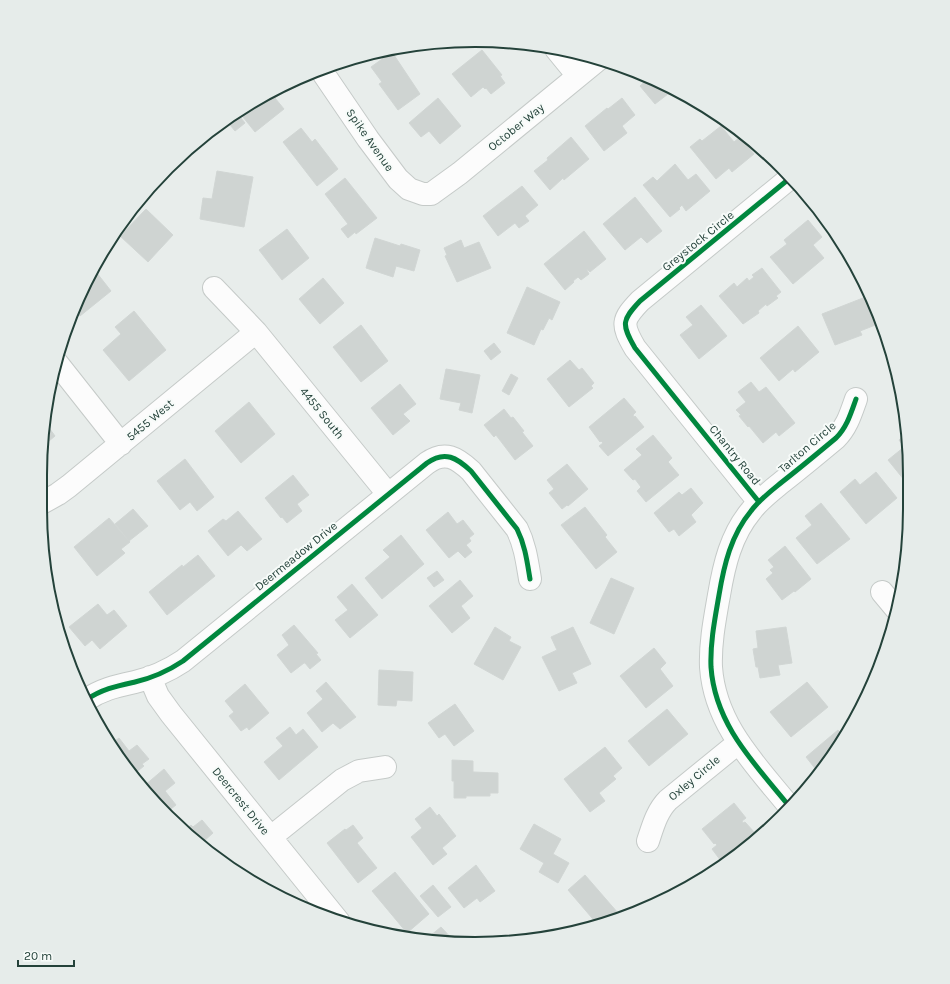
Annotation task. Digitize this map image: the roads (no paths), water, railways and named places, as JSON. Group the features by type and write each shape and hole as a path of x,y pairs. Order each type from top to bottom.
{"street":[{"path":"561,56 578,76"},
{"name":"October Way","path":"431,194 460,173 593,64"},
{"name":"Spike Avenue","path":"324,75 398,179 409,189 423,194 431,194"},
{"name":"Greystock Circle","path":"624,323 628,315 640,301 786,181"},
{"name":"4455 South","path":"214,288 256,332 388,494"},
{"name":"Chantry Road","path":"624,323 635,348 759,502 743,521 727,558 718,603 712,651 712,671 717,698 729,728 738,743 787,802"},
{"name":"5455 West","path":"47,500 58,494 121,444 256,332"},
{"path":"61,369 121,444"},
{"name":"Tarlton Circle","path":"759,502 836,438 847,424 856,398"},
{"name":"Deermeadow Drive","path":"91,698 109,688 150,677 172,668 194,653 388,494 434,458 441,456 455,458 471,471 517,529 526,552 530,579"},
{"path":"882,592 892,604"},
{"name":"Deercrest Drive","path":"150,677 158,696 164,705 331,912"},
{"name":"Oxley Circle","path":"648,841 657,814 662,806 738,743"},
{"path":"271,837 342,780 359,772 385,767"}]}
